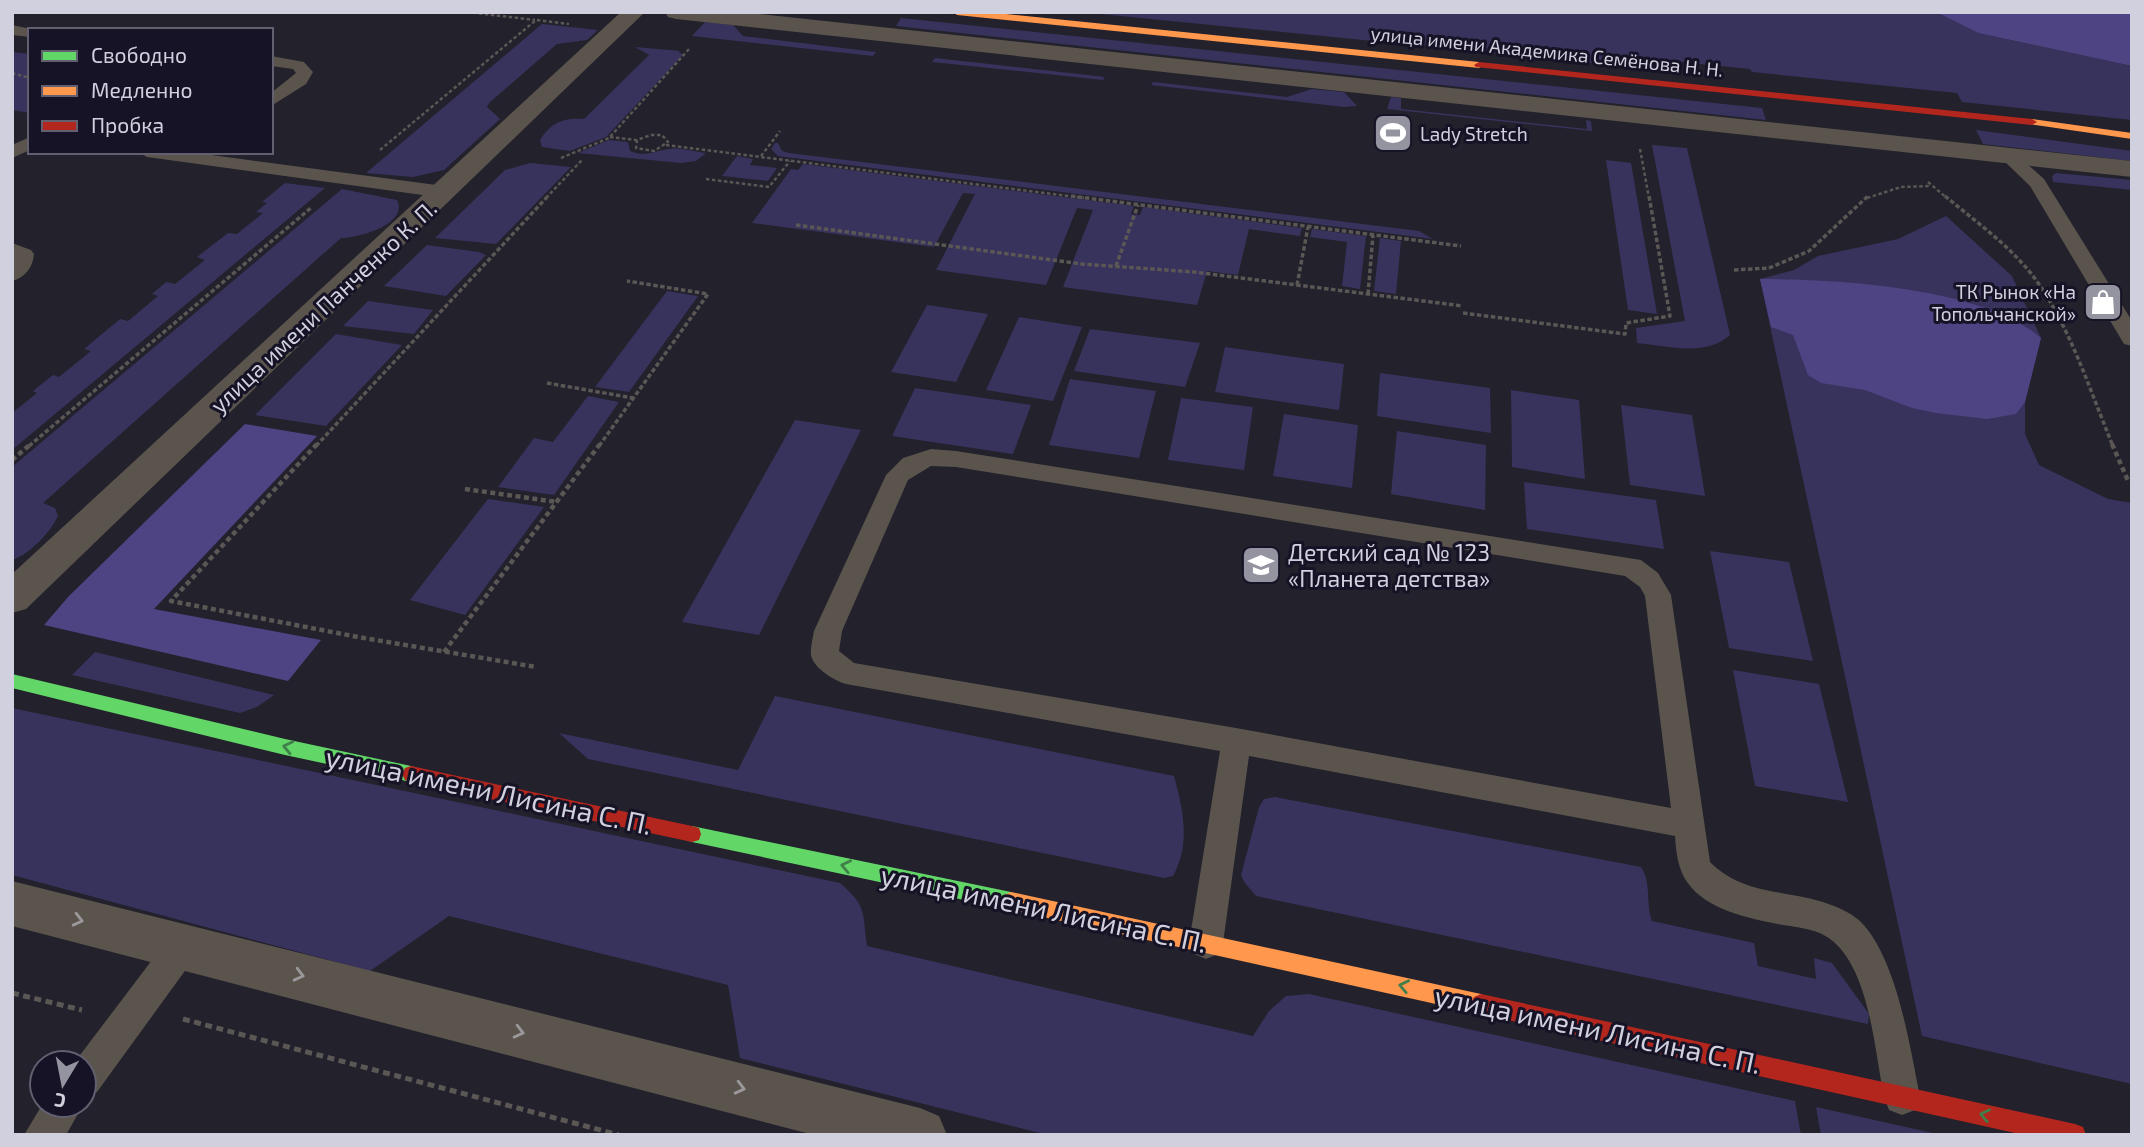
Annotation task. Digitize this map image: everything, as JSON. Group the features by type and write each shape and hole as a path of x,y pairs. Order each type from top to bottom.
{"main road":[{"name":"улица имени Академика Семёнова Н. Н.","path":"957,12 2000,118 2132,136"},
{"name":"улица имени Лисина С. П.","path":"12,681 299,750 1206,943 2075,1135"}],"street":[{"path":"676,12 2132,169"},
{"name":"улица имени Панченко К. П.","path":"13,598 625,20"},
{"path":"12,903 920,1135"}],"lane":[{"path":"273,61 298,65 305,72 300,80 273,100"},
{"path":"12,153 28,141"},
{"path":"197,155 444,192"},
{"path":"2009,157 2037,183 2132,339"},
{"path":"12,249 24,254 23,264 12,275"},
{"path":"1689,825 1236,741 846,673 825,655 828,631 898,475 912,461 934,456 1632,567 1649,580 1658,595 1696,869 1717,890 1738,900 1823,919 1847,930 1862,949 1883,1006 1902,1097"},
{"path":"1206,943 1236,741"},
{"path":"98,1060 183,946"},
{"path":"43,1135 55,1119"}],"path":[{"path":"467,12 536,20 625,20"},
{"path":"12,460 536,20"},
{"path":"561,158 610,136 685,56 691,46"},
{"path":"760,156 780,131"},
{"path":"610,136 637,140 651,135 662,135 667,139 666,145"},
{"path":"1463,313 1625,334 1626,323 1670,316 1638,138"},
{"path":"637,140 636,148 643,151 654,151 666,145 1461,246"},
{"path":"1906,146 1931,186 2007,248 2036,280 2061,323 2129,484"},
{"path":"536,667 170,601 582,160"},
{"path":"706,179 769,187 790,160"},
{"path":"1734,270 1769,268 1809,251 1870,195 1901,187 1931,186"},
{"path":"1116,266 1138,205"},
{"path":"796,225 1116,266 1194,272 1463,306"},
{"path":"1297,285 1308,226"},
{"path":"1368,294 1373,235"},
{"path":"444,652 708,294 627,281"},
{"path":"547,383 633,398"},
{"path":"465,489 557,502"},
{"path":"12,993 98,1014 136,1007 619,1135"}],"shaded area":[{"path":"1080,12 1936,12 1978,33 2132,66 2132,120 1962,102 1957,93 1752,72 1750,69 1603,54 1604,64"},
{"path":"1936,12 2132,12 2132,66 1978,33"},
{"path":"901,18 1762,108 1766,120 896,26"},
{"path":"705,22 733,25 743,36 876,52 873,56 692,36"},
{"path":"542,24 598,30 587,40 557,44 489,103 487,107 500,119 444,170 413,177 366,173"},
{"path":"635,47 680,51 679,53 684,54 606,137 570,151 542,147 540,140 549,129 564,120 584,119 649,55"},
{"path":"12,52 28,54 28,113 12,110"},
{"path":"935,58 1105,77 1103,80 932,62"},
{"path":"1153,82 1287,97 1312,89 1344,92 1357,106 1344,107 1151,85"},
{"path":"1391,97 1401,98 1401,109 1587,129 1586,120 1591,121 1592,131 1387,109"},
{"path":"1976,130 2132,151 2132,161 1983,144"},
{"path":"609,140 628,142 630,151 641,154 674,149 706,153 696,161 681,163 578,153"},
{"path":"778,143 782,151 789,153 1419,231 1433,239 778,156 771,149"},
{"path":"1652,145 1687,148 1730,335 1710,346 1673,348 1637,343 1636,328 1685,321"},
{"path":"737,156 753,159 750,165 777,168 768,181 722,176"},
{"path":"1606,160 1631,163 1657,314 1628,310"},
{"path":"530,163 571,167 496,244 435,238 505,170"},
{"path":"803,164 1134,206 1131,214 1140,215 1143,207 1302,228 1300,236 1249,229 1238,275 1207,271 1197,305 1063,287 1093,210 1077,208 1046,285 936,270 975,194 963,193 934,247 752,223 791,169 798,170"},
{"path":"2056,173 2132,180 2132,190 2053,182 2052,176"},
{"path":"285,183 325,188 12,450 12,413 37,393 33,391 53,375 59,377 91,351 84,349 120,319 128,321 158,296 152,294 166,282 175,284 205,260 197,257 228,233 237,234 263,213 256,212 267,203 262,202"},
{"path":"342,189 397,200 399,209 389,223 380,228 341,238 43,503 55,508 58,516 45,536 12,560 12,467"},
{"path":"1946,216 2012,276 2041,338 2025,402 2025,434 2039,465 2108,499 2132,503 2132,1084 1922,1036 1760,279 1794,270 1818,256 1898,239"},
{"path":"1312,229 1366,236 1360,289 1342,286 1347,242 1310,237"},
{"path":"1380,238 1401,241 1396,294 1374,291"},
{"path":"427,245 486,255 446,296 384,286"},
{"path":"1760,279 1828,281 1907,289 1983,307 2015,321 2041,338 2025,402 2016,414 1987,419 1912,408 1865,390 1821,383 1808,375 1793,335 1771,327"},
{"path":"667,291 698,296 629,392 595,387"},
{"path":"368,301 433,310 414,334 343,326"},
{"path":"927,305 988,314 956,382 891,372"},
{"path":"1019,317 1082,327 1053,401 986,390"},
{"path":"1090,329 1200,343 1185,387 1074,371"},
{"path":"336,334 402,345 326,426 255,415"},
{"path":"1225,347 1344,364 1339,410 1215,392"},
{"path":"1380,373 1490,388 1491,433 1377,416"},
{"path":"1070,379 1156,391 1139,458 1049,445"},
{"path":"915,388 1031,405 1013,454 892,436"},
{"path":"1511,390 1579,400 1585,479 1512,467"},
{"path":"588,396 619,402 554,495 498,487 534,438 553,442"},
{"path":"1181,398 1253,407 1244,470 1168,460"},
{"path":"1621,405 1692,415 1705,496 1630,485"},
{"path":"1284,414 1358,425 1352,488 1273,476"},
{"path":"795,420 861,430 759,635 682,622"},
{"path":"245,424 317,436 154,609 321,640 288,681 44,625 68,597"},
{"path":"1397,431 1486,445 1485,510 1391,494"},
{"path":"1524,482 1656,500 1664,549 1527,529"},
{"path":"488,499 544,507 465,615 410,600"},
{"path":"1710,551 1789,562 1813,661 1729,648"},
{"path":"95,652 274,695 257,707 240,713 72,675"},
{"path":"1733,670 1819,684 1848,802 1755,786"},
{"path":"775,696 1174,776 1184,826 1179,864 1173,876 1164,878 588,759 559,733 738,770"},
{"path":"12,708 840,883 860,905 867,946 1253,1036 1269,1011 1286,996 1309,994 1795,1101 1801,1135 1048,1135 740,1058 728,985 449,916 370,971 12,875"},
{"path":"1275,797 1641,867 1646,880 1652,921 1754,943 1758,966 1816,979 1814,958 1832,963 1869,1014 1868,1024 1256,896 1241,875 1259,807 1264,799"},
{"path":"1816,1107 1942,1135 1821,1135"}],"traffic: fast":[{"path":"12,681 285,747 411,774"},
{"path":"692,834 1011,901"}],"traffic: slow":[{"path":"957,12 1479,65"},
{"path":"2032,122 2132,136"},
{"path":"1011,901 1481,1004"}],"traffic: jam":[{"path":"1479,65 2032,122"},
{"path":"411,774 692,834"},
{"path":"1481,1004 2075,1135"}],"place":[{"name":"Lady Stretch","path":"1393,133"},
{"name":"ТК Рынок «На Топольчанской»","path":"2103,302"},
{"name":"Детский сад № 123 «Планета детства»","path":"1261,565"}]}
